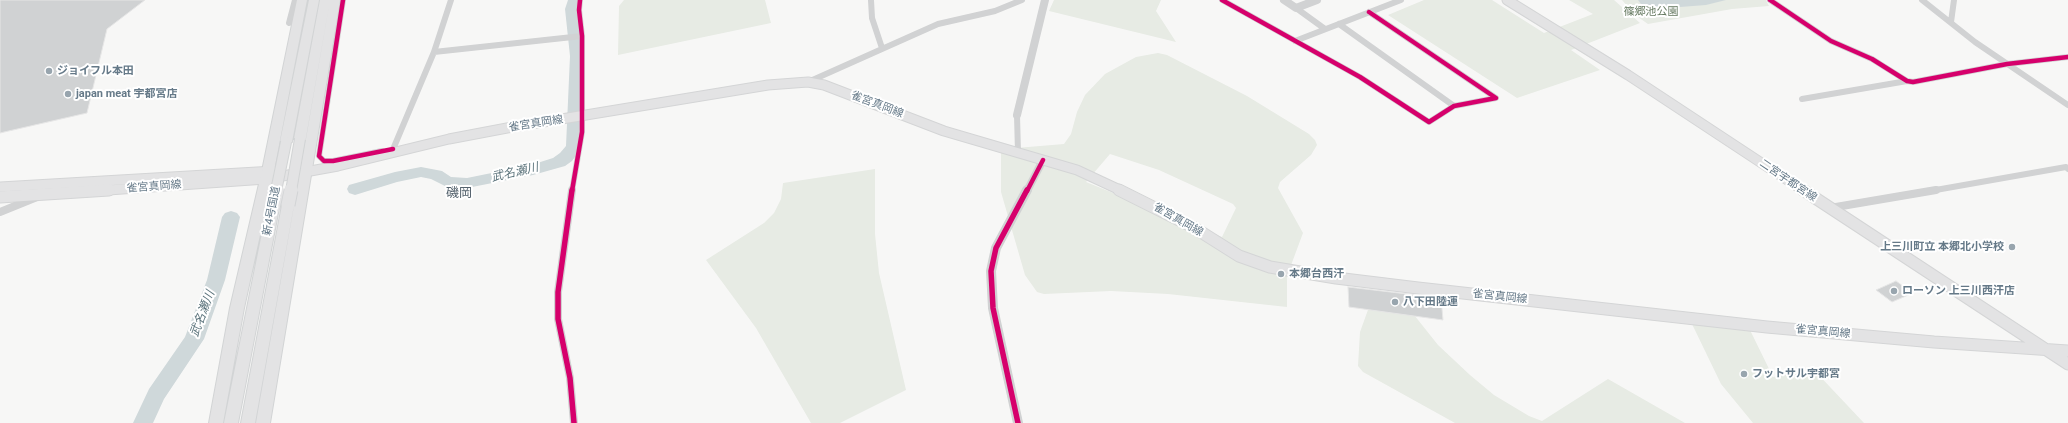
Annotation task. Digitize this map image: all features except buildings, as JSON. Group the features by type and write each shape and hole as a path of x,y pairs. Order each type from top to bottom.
{"highway":[{"path":"216,423 237,308 267,175 302,0"},
{"name":"新4号国道","path":"231,423 314,0"},
{"name":"新4号国道","path":"248,423 325,0"},
{"path":"263,423 335,0"}],"main road":[{"name":"二宮宇都宮線","path":"1508,0 1634,79 2068,364"},
{"name":"雀宮真岡線","path":"0,197 39,195 306,171 466,135 768,85 808,82 824,85 944,131 1077,170 1144,201 1193,227 1239,256 1286,270 1418,288 1759,326 1934,342 2068,351"},
{"name":"雀宮真岡線","path":"0,187 267,175"}],"street":[{"path":"289,23 294,0"},
{"path":"343,0 319,156 324,161 333,161 392,151 434,52 451,0"},
{"path":"574,423 570,378 558,319 558,292 565,232 582,132 582,36 579,10 580,0"},
{"path":"871,0 872,18 882,48"},
{"path":"808,82 938,24 995,11 1022,0"},
{"path":"1018,153 1017,115 1045,0"},
{"path":"1222,0 1360,77 1430,122 1454,106 1496,98 1369,12"},
{"path":"1284,0 1325,29"},
{"path":"1296,8 1317,0"},
{"path":"1295,41 1400,0"},
{"path":"1770,0 1831,41 1872,59 1907,81"},
{"path":"1922,0 1975,42 2068,105"},
{"path":"1951,22 1954,0"},
{"path":"1339,24 1454,106"},
{"path":"434,52 582,36"},
{"path":"1802,99 1907,81 1913,82 2007,64 2068,57"},
{"path":"1018,423 993,308 991,271 996,248 1043,160"},
{"path":"1830,208 2066,167 2068,169"},
{"path":"0,212 22,204 39,195"}],"green space":[{"path":"624,0 765,0 771,23 618,55 619,6"},
{"path":"1054,0 1161,0 1156,11 1176,42 1049,11"},
{"path":"1424,0 1492,0 1544,33 1593,14 1569,0 1614,0 1640,23 1571,50 1600,70 1517,98 1388,15"},
{"name":"篠郷池公園","path":"1622,0 1766,0 1769,6 1732,9 1648,24 1635,15"},
{"path":"1158,53 1167,55 1247,96 1309,134 1315,140 1317,145 1311,155 1280,182 1278,188 1303,233 1287,276 1287,307 1168,294 1111,291 1044,294 1037,292 1025,275 1001,192 1001,152 1004,149 1064,144 1071,134 1077,112 1085,95 1105,74 1136,57","holes":["1110,154 1159,170 1233,204 1236,208 1222,237 1086,182"]},
{"path":"875,169 875,234 879,273 906,390 840,423 811,423 756,328 706,260 764,223 774,213 781,199 783,183"},
{"path":"1373,296 1403,301 1438,345 1470,375 1494,395 1529,416 1542,421 1608,379 1685,423 1455,423 1363,372 1358,366 1360,332"},
{"name":"フットサル宇都宮","path":"1692,324 1750,330 1773,377 1814,370 1864,423 1753,423 1721,384"}],"shaded area":[{"path":"1638,0 1726,0 1706,5 1654,9 1641,4"}],"waterway":[{"name":"武名瀬川","path":"355,189 395,177 421,172 436,175 447,182 467,183 533,170 559,162 566,157 574,147 577,56 572,9 575,0"},
{"name":"武名瀬川","path":"143,423 156,395 194,339 216,280 231,217"}],"cycle path":[{"path":"343,0 319,156 324,161 333,161 393,149"},
{"path":"574,423 570,378 558,319 558,292 565,232 582,132 582,36 579,10 580,0"},
{"path":"1222,0 1360,77 1429,122 1454,106 1496,98 1369,12"},
{"path":"1770,0 1831,41 1872,59 1907,81 1913,82 2007,64 2068,57"},
{"path":"1018,423 993,308 991,271 996,248 1043,160"}],"place":[{"name":"ジョイフル本田","path":"49,71"},
{"name":"japan meat 宇都宮店","path":"68,94"},
{"name":"上三川町立 本郷北小学校","path":"2012,247"},
{"name":"本郷台西汗","path":"1281,274"},
{"name":"ローソン 上三川西汗店","path":"1894,291"},
{"name":"八下田陸運","path":"1395,302"},
{"name":"フットサル宇都宮","path":"1744,374"}],"district":[{"name":"磯岡","path":"459,194"}]}
